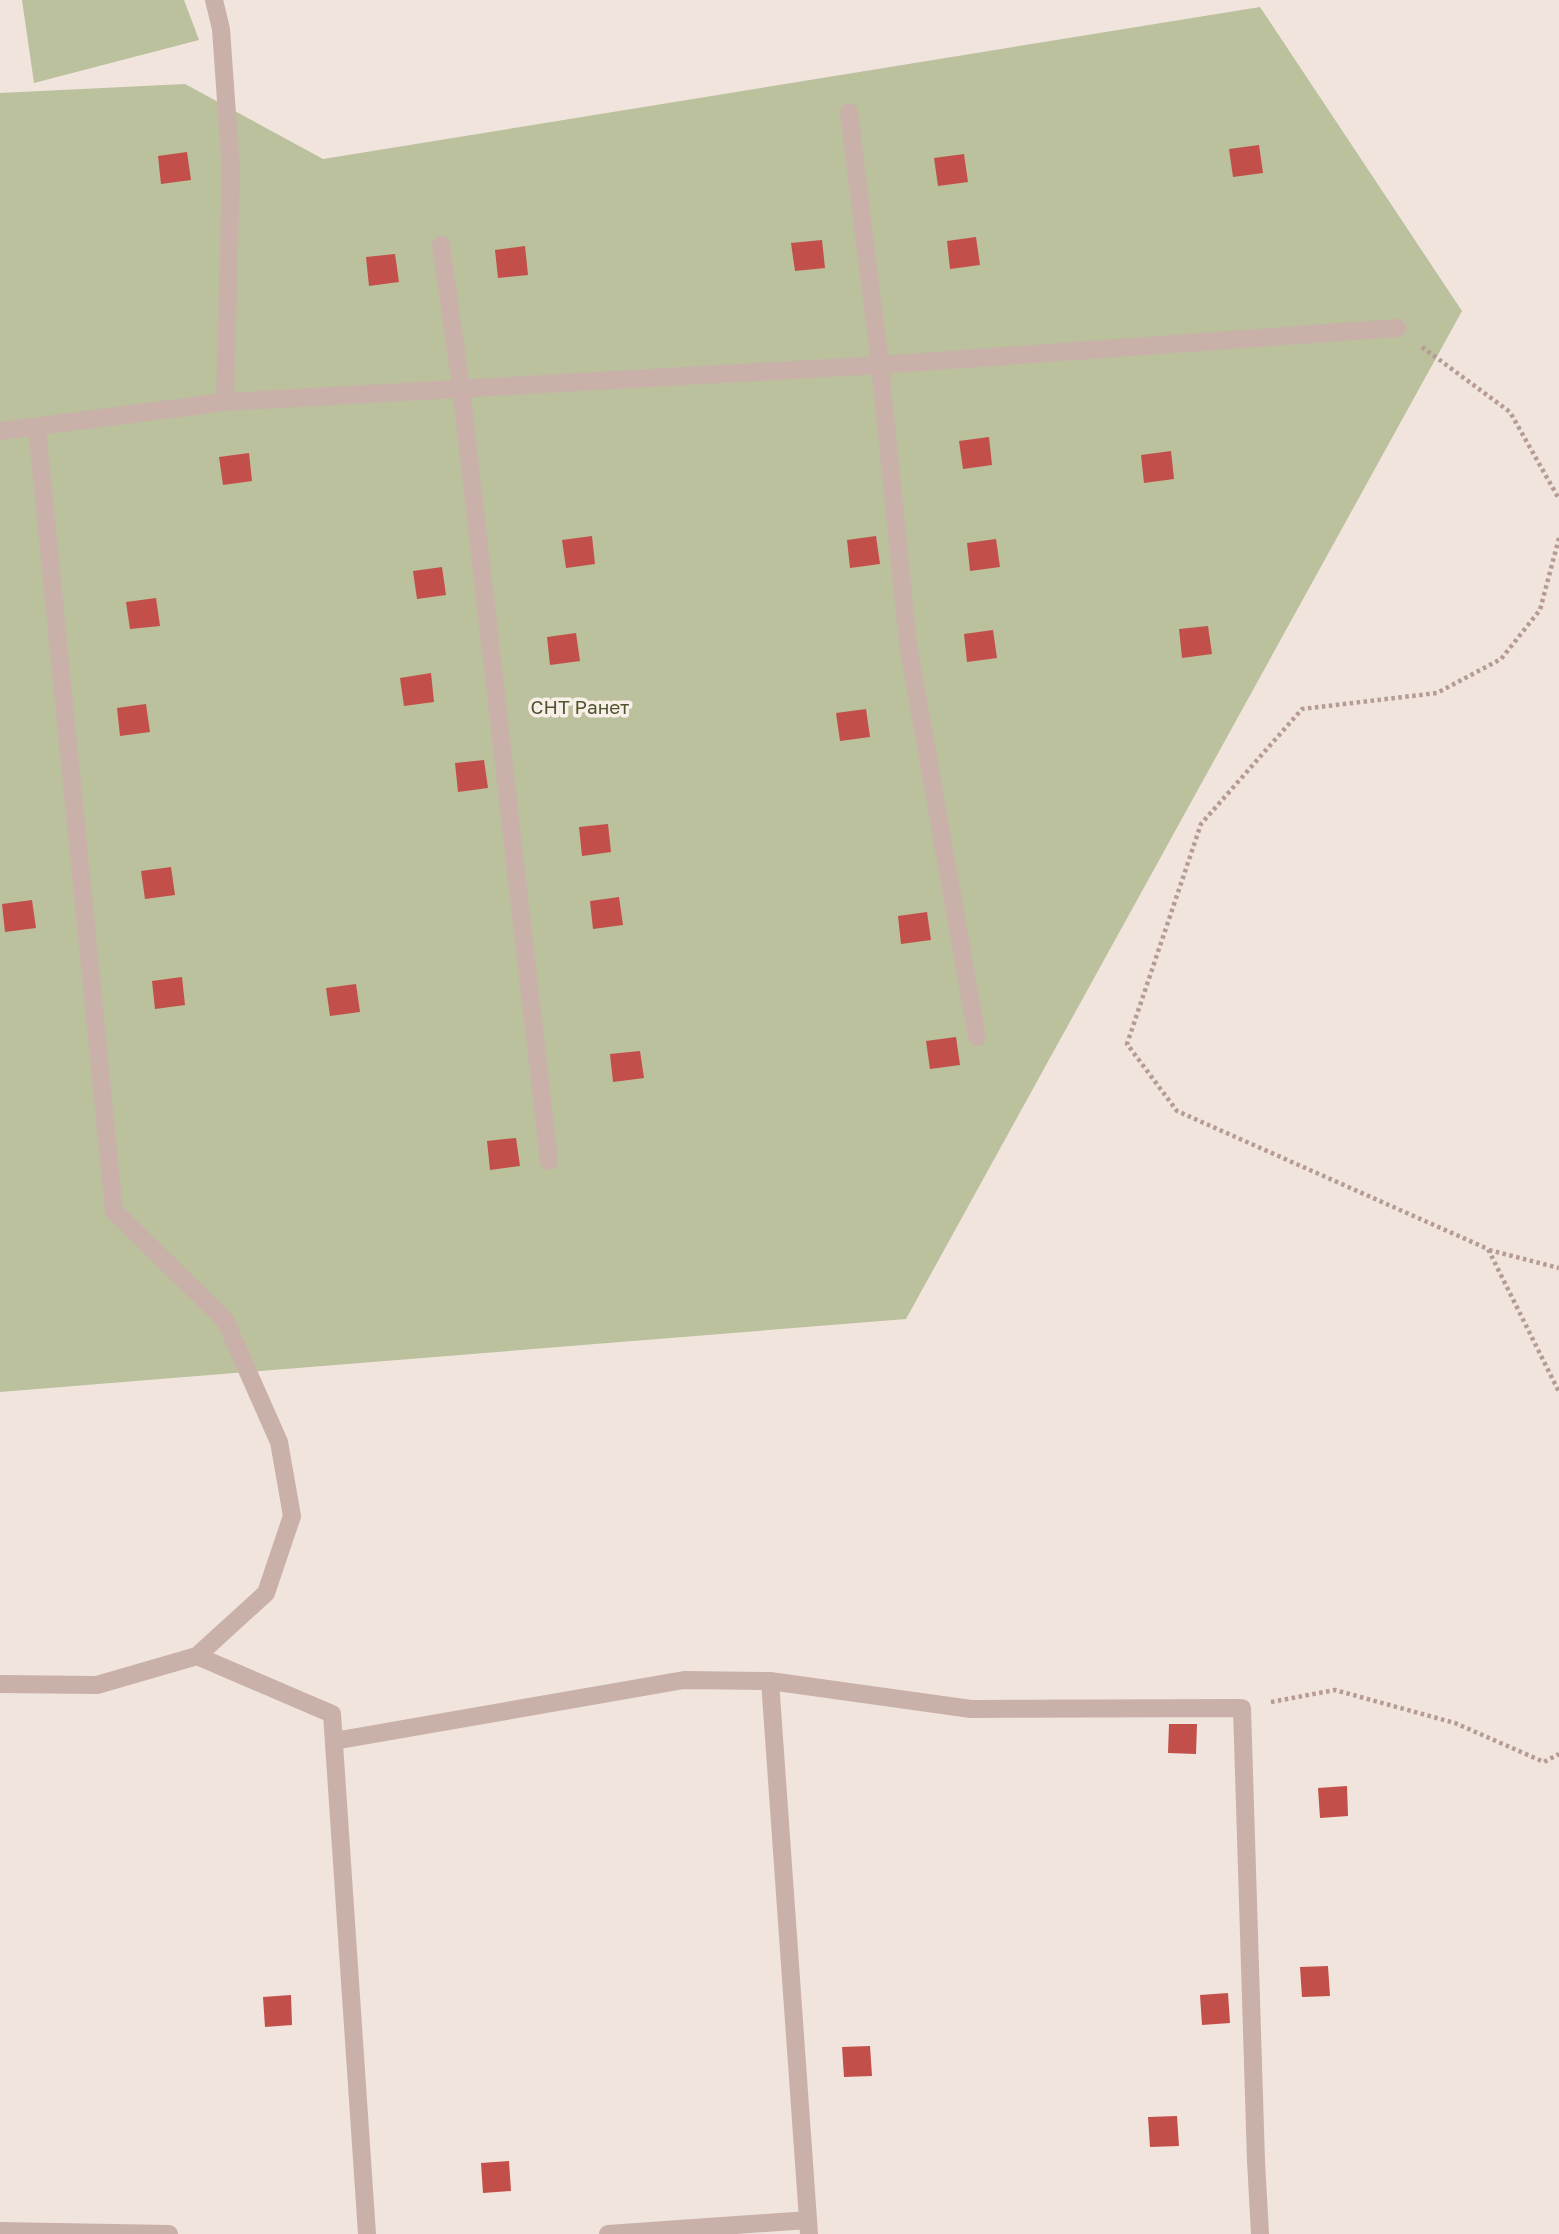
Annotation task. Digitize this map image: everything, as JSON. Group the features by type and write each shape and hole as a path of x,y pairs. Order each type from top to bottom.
{"street":[{"path":"214,0 221,29 231,171 225,402"},
{"path":"849,112 880,365 908,644 977,1037"},
{"path":"441,245 461,387 549,1161"},
{"path":"0,431 225,402 880,365 1397,328"},
{"path":"0,1684 97,1685 197,1656 266,1593 292,1516 279,1441 225,1320 114,1211 37,428"},
{"path":"197,1656 332,1714 367,2234"},
{"path":"334,1741 684,1680 770,1681 971,1709 1242,1708 1260,2234"},
{"path":"608,2234 808,2227 770,1681"},
{"path":"0,2231 169,2234"}],"path":[{"path":"1397,328 1510,412 1559,499"},
{"path":"1559,538 1539,610 1501,659 1437,693 1302,709 1201,824 1127,1044 1177,1111 1488,1250 1559,1268"},
{"path":"1488,1250 1559,1392"},
{"path":"1242,1708 1335,1690 1455,1723 1544,1762 1559,1754"}],"green space":[{"path":"22,0 184,0 199,40 34,83"},
{"name":"СНТ Ранет","path":"1260,7 1462,311 906,1319 0,1392 0,93 185,84 323,159"}],"building":[{"path":"1259,145 1263,173 1233,177 1229,149"},
{"path":"187,152 191,180 161,184 158,156"},
{"path":"964,154 968,182 938,186 934,158"},
{"path":"976,237 980,265 950,269 947,241"},
{"path":"822,240 825,268 795,271 791,243"},
{"path":"525,246 528,275 498,278 495,250"},
{"path":"395,254 399,282 369,286 366,257"},
{"path":"989,437 992,465 963,469 959,441"},
{"path":"1171,451 1174,479 1144,483 1141,455"},
{"path":"249,453 252,481 223,485 219,457"},
{"path":"592,536 595,564 566,568 562,540"},
{"path":"876,536 880,564 850,568 847,540"},
{"path":"996,539 1000,567 970,571 967,543"},
{"path":"442,567 446,595 417,599 413,571"},
{"path":"156,598 160,626 130,629 126,602"},
{"path":"1208,626 1212,654 1182,658 1179,629"},
{"path":"993,630 997,658 967,662 964,634"},
{"path":"576,633 580,661 550,665 547,637"},
{"path":"431,673 434,702 404,706 400,678"},
{"path":"146,704 150,732 120,736 117,708"},
{"path":"866,709 870,737 840,741 836,713"},
{"path":"484,760 488,788 458,792 455,763"},
{"path":"608,824 611,852 582,856 579,827"},
{"path":"171,867 175,895 145,899 141,871"},
{"path":"619,897 623,925 593,929 590,901"},
{"path":"32,900 36,928 5,932 2,904"},
{"path":"927,912 931,940 901,944 898,916"},
{"path":"182,977 185,1005 155,1009 152,981"},
{"path":"356,984 360,1012 330,1016 326,988"},
{"path":"956,1037 960,1065 930,1069 926,1041"},
{"path":"640,1051 644,1078 613,1082 610,1054"},
{"path":"516,1138 520,1166 490,1170 487,1141"},
{"path":"1169,1724 1197,1724 1196,1754 1168,1753"},
{"path":"1347,1786 1348,1816 1320,1818 1318,1788"},
{"path":"1328,1966 1330,1996 1302,1997 1300,1967"},
{"path":"1228,1993 1230,2023 1202,2025 1200,1995"},
{"path":"291,1995 292,2025 265,2027 263,1997"},
{"path":"870,2046 872,2076 844,2077 842,2047"},
{"path":"1177,2116 1179,2146 1150,2147 1148,2117"},
{"path":"509,2161 511,2191 483,2193 481,2163"}]}
